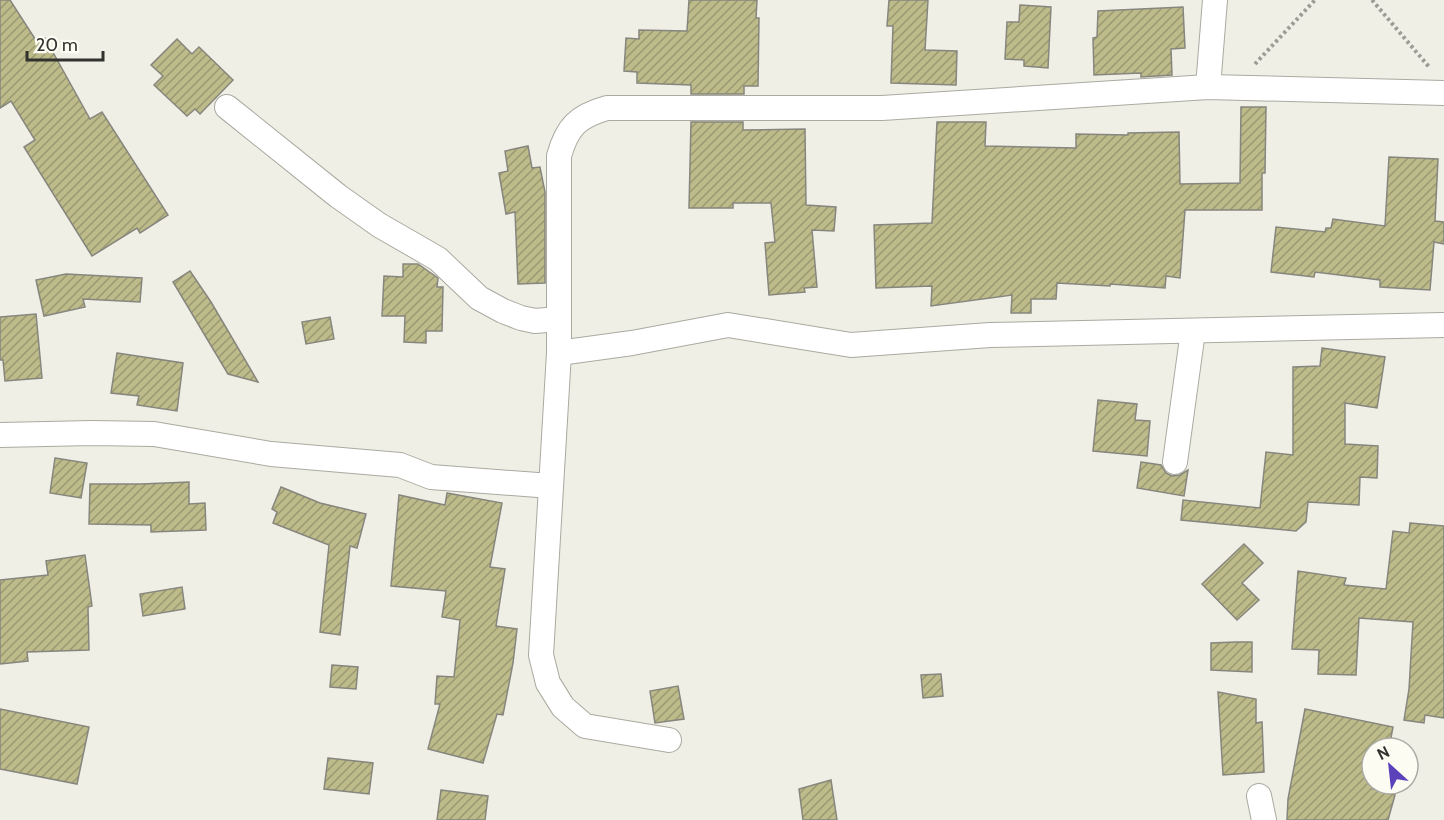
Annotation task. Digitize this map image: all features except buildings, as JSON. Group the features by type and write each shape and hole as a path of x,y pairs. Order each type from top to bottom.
{"street":[{"path":"1215,0 1218,88"},
{"path":"669,740 585,726 563,707 548,683 541,655 559,352 559,156 564,138 574,124 589,113 607,108 882,108 1218,88 1444,93"},
{"path":"227,107 379,225 438,259 479,298 521,318 535,321 559,319"},
{"path":"559,352 632,343 728,326 851,345 990,335 1444,325"},
{"path":"1175,462 1193,331"},
{"path":"0,435 92,433 153,435 271,454 400,465 431,477 551,486"},
{"path":"1259,795 1264,820"}],"path":[{"path":"1218,88 1275,45 1315,0"},
{"path":"1372,0 1431,70"}]}
